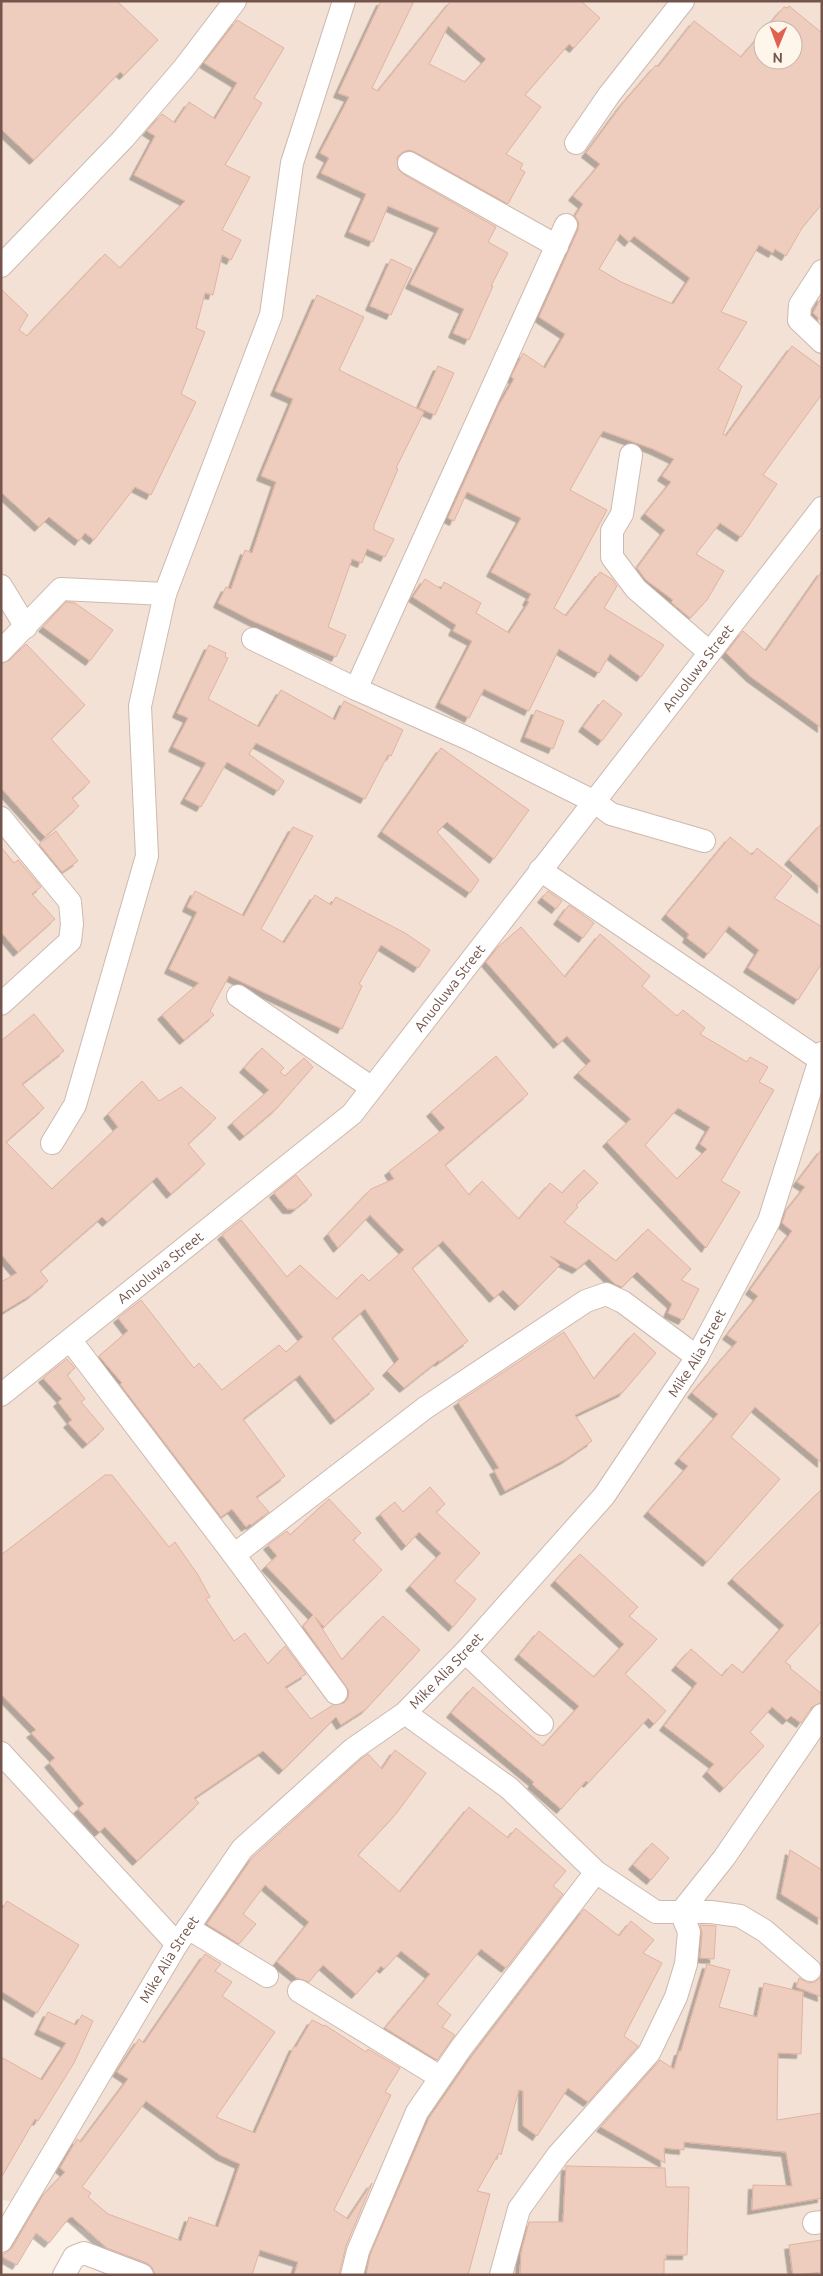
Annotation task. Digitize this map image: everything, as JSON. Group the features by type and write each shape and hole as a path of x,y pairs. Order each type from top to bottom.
{"street":[{"path":"1,266 123,139 184,68 235,1"},
{"path":"52,1143 75,1105 147,856 140,706 165,594 271,315 292,163 344,1"},
{"path":"576,143 609,95 683,1"},
{"path":"409,163 558,246"},
{"path":"356,688 566,225"},
{"path":"822,272 800,304 799,320 822,342"},
{"path":"631,455 622,514 612,531 612,556 636,589 709,652"},
{"name":"Anuoluwa Street","path":"1,1395 352,1114 822,508"},
{"path":"1,586 26,627"},
{"path":"1,650 26,627 61,589 165,594"},
{"path":"253,639 469,739 595,802 611,814 704,841"},
{"path":"1,818 70,902 72,924 70,941 1,1004"},
{"path":"540,870 820,1056"},
{"path":"238,996 372,1088"},
{"name":"Mike Alia Street","path":"1,2241 183,1936 242,1849 353,1749 405,1713 465,1652 604,1496 696,1357 769,1221 820,1056"},
{"path":"234,1555 425,1408 586,1301 606,1294 623,1302 696,1357"},
{"path":"70,1341 234,1555 336,1693"},
{"path":"465,1652 542,1724"},
{"path":"405,1713 509,1788 596,1872 656,1912 711,1912 740,1916 764,1932 810,1970"},
{"path":"681,1912 724,1858 822,1715"},
{"path":"1,1753 183,1936 267,1976"},
{"path":"352,2275 358,2251 397,2155 417,2112 440,2077 596,1872"},
{"path":"501,2275 519,2209 558,2155 649,2053 676,1997 686,1964 689,1932 681,1912"},
{"path":"299,1991 440,2077"},
{"path":"64,2275 74,2257 84,2253 142,2275"}],"shaded area":[{"path":"1,1 822,1 822,2275 171,2275 62,2218 1,2199"}],"building":[{"path":"1,1 117,1 158,40 124,75 120,72 34,160 1,129"},
{"path":"381,1 414,1 372,88 378,91 451,1 581,1 600,18 574,48 569,44 525,95 541,107 506,154 523,164 520,169 525,172 508,204 415,152 409,150 397,157 398,169 403,174 496,227 488,242 508,253 491,286 493,286 469,340 453,333 464,309 410,284 439,228 388,206 373,242 349,232 366,194 321,173 329,158 320,153 349,97 338,93","holes":["448,26 486,59 465,82 429,64"]},
{"path":"789,6 822,33 822,204 802,228 786,256 775,249 773,253 759,245 721,312 747,322 718,369 742,386 723,434 726,436 792,346 822,368 822,394 763,475 777,484 741,537 720,523 696,554 724,571 707,600 690,618 671,602 673,600 646,580 637,568 665,530 645,514 671,482 662,476 674,459 653,449 603,431 570,490 607,510 554,608 566,616 600,572 612,579 617,586 604,608 664,645 641,677 610,654 599,673 559,649 529,711 484,689 469,718 440,703 472,641 453,631 456,625 413,597 425,579 441,589 444,582 481,603 476,613 509,633 529,602 527,601 531,594 491,572 521,518 467,492 454,521 448,518 499,405 514,379 511,377 523,353 545,368 565,334 539,317 578,230 579,223 575,216 583,204 573,196 600,164 586,153 623,103 656,65 658,67 694,21 741,57 753,43 753,70 803,70 803,20 773,20 784,7 787,8","holes":["620,234 629,242 634,236 690,278 673,304 621,282 599,269"]},
{"path":"237,20 284,48 254,98 262,103 225,165 250,177 222,230 241,240 231,260 222,255 213,295 205,293 196,328 205,332 181,394 196,402 151,495 135,487 94,540 85,533 79,541 49,517 39,527 1,492 1,289 28,315 19,330 27,336 105,254 120,268 185,201 134,175 155,136 147,131 162,114 175,123 189,102 215,119 237,83 204,63"},
{"path":"391,259 412,269 391,315 370,306"},
{"path":"317,295 364,317 339,370 424,412 396,468 398,469 374,525 374,530 394,539 385,557 367,549 362,563 352,559 328,627 346,635 336,657 253,621 218,603 226,587 231,589 245,550 252,553 276,482 261,476 293,399 275,391"},
{"path":"822,296 822,321 813,313"},
{"path":"438,366 454,373 435,415 419,408"},
{"path":"822,571 822,728 751,677 726,653 743,631 766,651"},
{"path":"66,602 75,603 113,630 90,661 43,627"},
{"path":"26,644 85,705 51,739 90,782 72,798 79,806 45,837 1,788 1,664 10,660"},
{"path":"209,645 226,653 225,657 228,658 208,699 259,727 281,690 335,720 344,701 403,730 391,756 388,755 365,799 256,743 249,754 284,781 278,791 227,762 201,807 185,799 206,763 173,747 188,718 177,713"},
{"path":"603,700 622,714 602,741 583,727"},
{"path":"536,710 564,721 553,749 525,737"},
{"path":"441,748 529,810 494,859 447,822 437,832 479,880 470,893 382,832"},
{"path":"822,823 822,889 789,860"},
{"path":"293,827 313,836 261,929 284,943 315,895 331,905 336,897 405,933 430,950 418,968 381,945 359,984 362,986 342,1029 229,976 210,1011 214,1015 184,1040 162,1015 199,983 169,969 197,912 187,907 195,891 244,916"},
{"path":"56,831 78,861 62,872 39,844"},
{"path":"730,837 752,855 757,848 792,876 774,898 822,927 822,963 798,1000 748,968 759,950 729,926 708,954 687,938 689,934 666,915"},
{"path":"1,847 14,863 18,860 41,887 32,894 55,919 18,952 1,932"},
{"path":"548,891 562,901 556,909 542,898"},
{"path":"569,905 594,923 583,938 558,920"},
{"path":"521,927 565,977 600,934 650,976 642,986 677,1016 683,1010 705,1028 700,1034 747,1062 750,1057 768,1067 759,1082 774,1090 721,1181 740,1192 706,1248 607,1142 631,1119 578,1073 591,1061 567,1036 558,1044 486,962 498,947","holes":["678,1108 710,1127 700,1144 707,1149 677,1179 645,1145"]},
{"path":"34,1014 64,1051 22,1084 44,1108 6,1142 52,1189 118,1127 108,1114 142,1081 159,1101 181,1087 216,1118 188,1144 205,1164 171,1194 157,1177 107,1222 102,1217 40,1271 48,1281 31,1295 1,1313 1,1282 17,1273 1,1254 1,1041"},
{"path":"262,1048 284,1068 280,1072 285,1076 304,1058 313,1067 277,1108 244,1136 232,1123 269,1090 244,1068"},
{"path":"496,1056 528,1094 445,1165 469,1195 482,1181 519,1219 550,1183 562,1193 584,1170 598,1183 576,1205 578,1207 564,1222 616,1261 648,1229 691,1269 681,1280 699,1289 683,1320 668,1313 672,1304 637,1272 622,1287 615,1284 589,1259 577,1269 550,1256 560,1265 519,1306 503,1290 494,1298 443,1241 412,1268 468,1341 439,1362 439,1360 404,1388 387,1371 399,1359 365,1309 332,1338 374,1389 335,1420 300,1375 243,1419 285,1476 256,1497 269,1512 251,1525 246,1527 232,1509 221,1517 120,1384 122,1383 99,1356 128,1331 118,1318 141,1300 194,1368 199,1363 222,1390 279,1345 286,1352 303,1337 222,1235 241,1220 287,1277 300,1265 337,1299 362,1274 369,1281 404,1250 370,1215 338,1248 328,1234 371,1189 394,1179 389,1171 445,1128 431,1112"},
{"path":"822,1149 822,1463 755,1407 731,1437 780,1479 707,1562 648,1512 688,1466 679,1459 718,1414 692,1393 737,1342 727,1335 758,1296 750,1290 792,1231 782,1223 786,1211 805,1187 797,1182"},
{"path":"296,1175 312,1195 295,1209 287,1209 274,1193"},
{"path":"564,1332 594,1379 634,1333 656,1353 623,1392 575,1415 592,1441 566,1459 505,1491 494,1470 499,1468 458,1402"},
{"path":"67,1359 75,1368 67,1375 85,1399 81,1402 104,1429 87,1444 68,1423 72,1420 58,1402 62,1399 43,1378"},
{"path":"105,1475 112,1475 169,1547 175,1542 198,1575 210,1597 206,1599 234,1641 245,1633 268,1664 285,1646 306,1674 285,1687 311,1719 333,1705 344,1703 348,1698 349,1691 303,1626 313,1615 266,1566 277,1556 268,1545 287,1531 290,1535 329,1499 361,1533 353,1540 382,1570 324,1627 315,1617 342,1660 383,1616 420,1650 366,1709 341,1725 336,1717 283,1770 263,1751 194,1798 199,1803 137,1861 105,1827 99,1832 78,1809 84,1804 49,1763 55,1758 31,1733 36,1730 1,1694 1,1555"},
{"path":"430,1487 445,1504 436,1512 480,1553 454,1581 476,1599 453,1627 410,1586 441,1553 419,1532 406,1546 380,1514 395,1502 403,1512"},
{"path":"822,1489 822,1621 785,1662 822,1694 822,1702 812,1707 801,1723 791,1716 787,1720 772,1707 750,1732 764,1746 724,1788 707,1772 714,1764 664,1726 697,1683 676,1666 691,1649 722,1676 732,1664 743,1673 784,1625 732,1579"},
{"path":"580,1554 638,1607 629,1616 657,1639 625,1674 666,1711 654,1724 648,1718 588,1783 586,1781 561,1809 532,1784 534,1782 451,1713 473,1687 543,1746 579,1706 519,1655 539,1631 594,1677 624,1644 555,1581"},
{"path":"395,1750 426,1773 396,1814 358,1855 400,1892 469,1807 508,1838 516,1828 566,1871 553,1886 563,1894 506,1968 481,1949 437,2004 451,2015 442,2027 455,2035 437,2060 385,2028 430,1974 401,1951 384,1969 381,1966 356,1994 323,1965 309,1982 297,1978 277,1962 309,1922 265,1885 243,1914 256,1924 239,1944 207,1924 252,1858 361,1759 368,1754 382,1769"},
{"path":"652,1843 669,1858 651,1880 633,1865"},
{"path":"790,1850 822,1870 822,1920 781,1894"},
{"path":"7,1901 79,1945 37,2013 1,1991 1,1911"},
{"path":"584,1909 619,1936 631,1921 654,1940 643,1953 662,1963 624,2036 638,2046 588,2102 568,2088 537,2136 523,2126 523,2091 519,2090 501,2155 499,2153 477,2191 490,2194 468,2275 366,2275 370,2255 429,2118 472,2056"},
{"path":"700,1925 716,1926 714,1959 700,1958 702,1933"},
{"path":"205,1954 221,1964 215,1971 232,1982 222,1996 275,2032 216,2117 255,2133 294,2046 296,2047 312,2020 325,2025 366,2052 368,2049 400,2068 385,2092 391,2095 334,2210 348,2219 372,2183 346,2246 339,2275 294,2275 298,2262 260,2250 252,2275 155,2275 152,2267 147,2263 107,2248 72,2217 69,2218 49,2243 36,2233 17,2265 1,2256 12,2248 43,2195 65,2172 60,2168 77,2139 81,2142 128,2079 117,2072 139,2039 144,2043","holes":["146,2101 220,2155 240,2164 218,2227 189,2217 181,2241 108,2214 88,2197 91,2193 82,2187"]},
{"path":"707,1964 730,1970 719,2007 757,2017 764,1983 803,1992 801,2054 778,2053 777,2120 822,2113 822,2198 752,2210 753,2185 792,2186 786,2152 684,2142 684,2150 664,2148 665,2163 601,2127 660,2060 674,2069"},
{"path":"821,1977 822,1997 796,1987 799,1978 808,1983 815,1982"},
{"path":"48,2012 76,2025 82,2015 93,2021 74,2063 38,2121 35,2119 1,2178 1,2057 42,2080 66,2043 39,2030"},
{"path":"566,2166 665,2168 666,2187 689,2187 687,2255 666,2255 666,2259 664,2259 664,2275 520,2275 521,2253 529,2222 563,2222"},
{"path":"822,2240 822,2272 793,2275 789,2245"}]}
